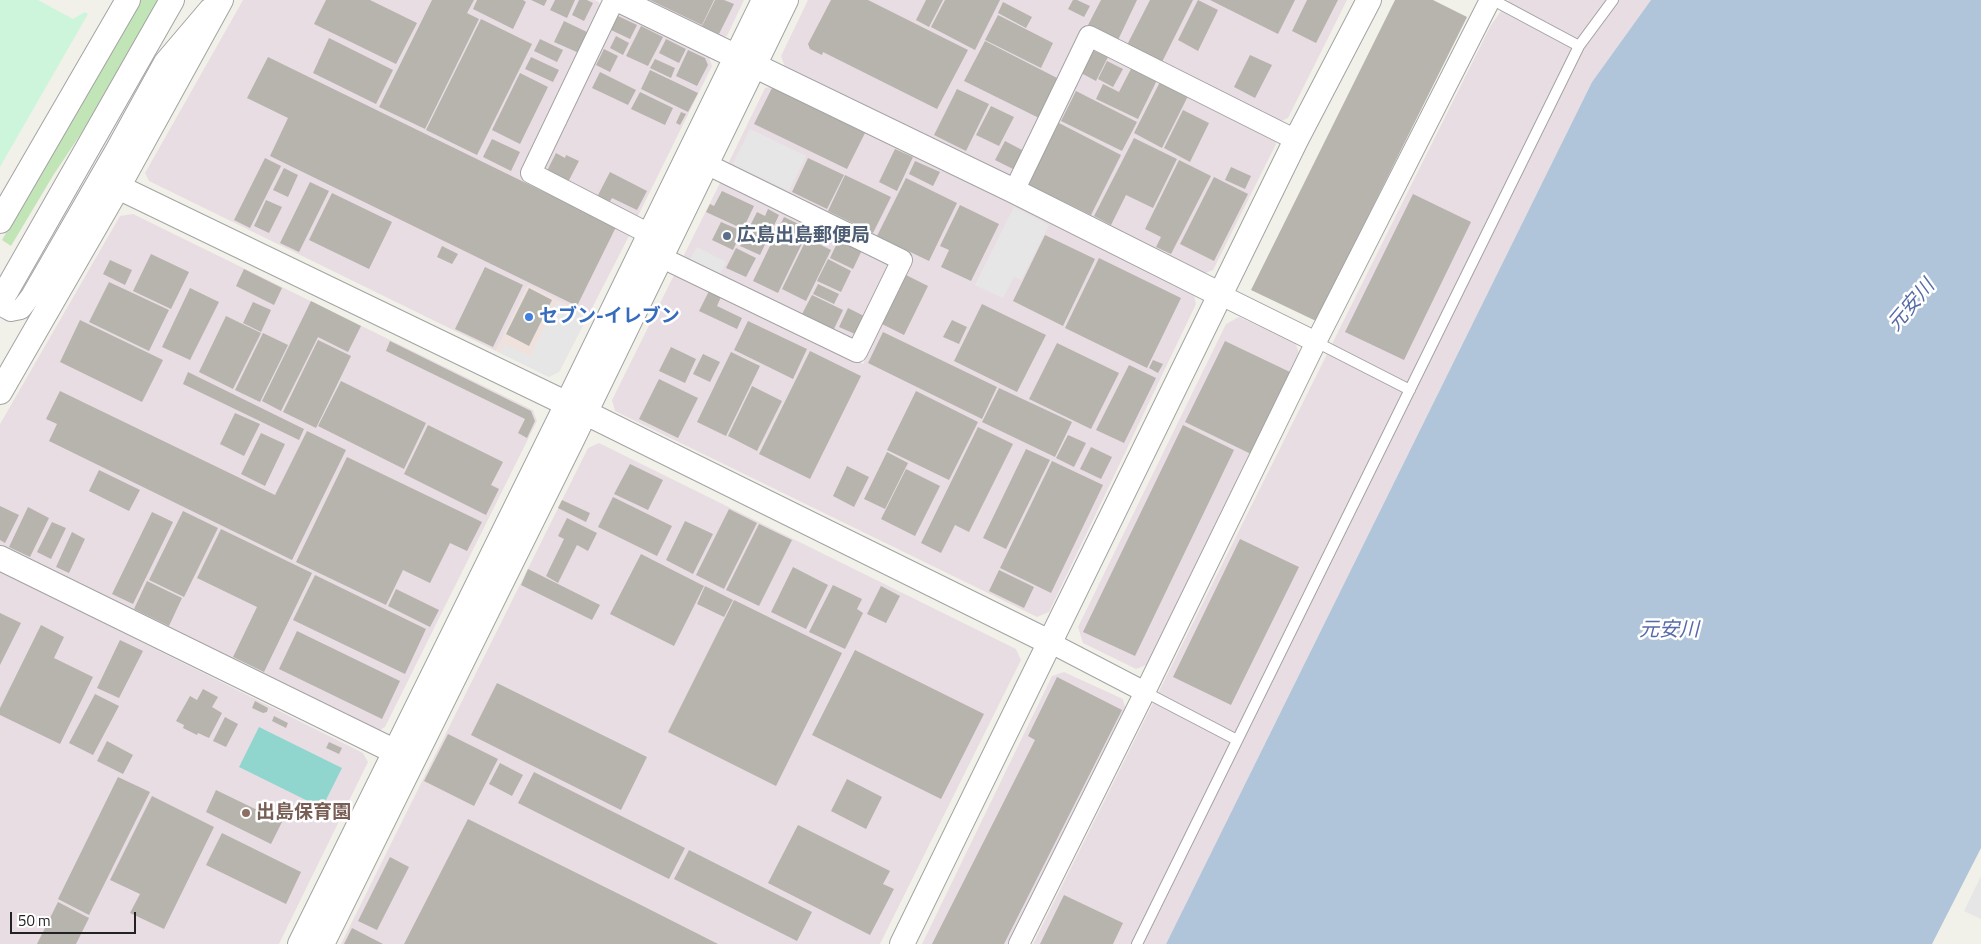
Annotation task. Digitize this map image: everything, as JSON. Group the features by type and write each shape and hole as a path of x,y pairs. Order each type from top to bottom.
{"street":[{"path":"0,221 128,0"},
{"path":"172,0 0,303 11,311 21,309 26,302 164,62 217,0"},
{"path":"0,392 118,186 221,0"},
{"path":"614,0 531,173 655,246 857,352 902,260 697,159"},
{"path":"619,0 1014,191 1316,342"},
{"path":"745,61 764,0"},
{"path":"322,944 404,757 745,61 786,0"},
{"path":"902,944 1296,140 1369,0"},
{"path":"1019,944 1145,692 1316,342 1492,0"},
{"path":"1014,191 1089,36 1296,140"},
{"path":"118,186 576,408 1049,642 1145,692"},
{"path":"0,558 404,757"},
{"path":"300,944 404,757"}],"lane":[{"path":"1492,0 1579,46"},
{"path":"1137,944 1579,46 1613,0"},
{"path":"1316,342 1410,390"},
{"path":"1145,692 1237,740"}],"shaded area":[{"path":"243,0 594,0 599,2 602,11 522,176 631,232 588,316 528,285 496,351 149,181 145,173"},
{"path":"641,0 744,0 727,36 719,38"},
{"path":"808,0 1347,0 1288,118 1279,122 1088,28 1018,171 1007,177 785,67 781,56"},
{"path":"1509,0 1651,0 1592,82 1166,944 1033,944 1491,25"},
{"path":"618,13 709,57 712,66 636,220 548,174 543,164"},
{"path":"1098,48 1274,133 1276,144 1213,270 1203,274 1029,189 1026,180 1090,49"},
{"path":"774,86 1194,294 1196,304 1049,612 1037,617 615,411 612,400 676,271 863,364 913,257 727,166 765,88"},
{"path":"750,129 806,156 789,191 733,164"},
{"path":"722,179 890,261 893,269 850,343 682,259"},
{"path":"1014,207 1049,225 1021,280 1014,277 1003,298 975,285"},
{"path":"133,214 533,410 537,421 385,727 377,732 0,547 0,424 120,216"},
{"path":"697,247 726,262 719,276 689,261"},
{"path":"528,285 588,316 559,372 549,377 496,351"},
{"path":"557,302 587,317 559,372 549,377 500,353 504,344 530,356"},
{"path":"1239,317 1295,342 1299,353 1149,664 1136,669 1083,643 1078,627 1226,324"},
{"path":"599,443 1016,649 1021,660 880,944 341,944 588,448"},
{"path":"0,571 363,753 368,762 279,944 0,944"},
{"path":"1064,672 1123,699 1126,711 1011,944 922,944 1052,676"},
{"path":"259,727 342,768 322,808 239,767"},
{"path":"1981,876 1981,919 1964,911"}],"green space":[{"path":"0,0 38,0 73,19 85,12 88,14 0,167"},
{"path":"140,0 158,0 86,126 54,174 11,246 2,240"}],"water":[{"name":"元安川","path":"1651,0 1981,0 1981,848 1932,944 1166,944 1592,82"}],"building":[{"path":"326,0 370,0 417,23 396,64 314,24"},
{"path":"432,0 474,0 467,13 479,19 425,129 379,107"},
{"path":"477,0 523,0 526,2 513,29 473,9"},
{"path":"531,0 547,0 544,6"},
{"path":"555,0 575,0 567,18 550,10"},
{"path":"579,0 587,0 593,3 584,21 572,15"},
{"path":"650,0 714,0 702,25"},
{"path":"715,0 724,0 734,4 719,34 702,26"},
{"path":"831,0 868,0 968,50 937,109 823,52 822,55 810,49 808,44"},
{"path":"926,0 943,0 929,27 916,20"},
{"path":"945,0 1000,0 975,50 931,27"},
{"path":"1073,0 1090,6 1084,17 1068,9"},
{"path":"1101,0 1137,0 1118,40 1088,25"},
{"path":"1150,0 1193,0 1162,62 1127,45"},
{"path":"1198,0 1218,10 1198,51 1178,40"},
{"path":"1210,0 1295,0 1278,34"},
{"path":"1307,0 1338,0 1316,43 1292,31"},
{"path":"1395,0 1433,0 1467,17 1316,321 1251,290"},
{"path":"1003,2 1032,17 1026,28 998,13"},
{"path":"998,15 1053,43 1041,68 985,40"},
{"path":"618,16 637,25 630,39 611,30"},
{"path":"481,19 532,44 477,155 426,130"},
{"path":"564,21 589,33 579,53 554,42"},
{"path":"641,26 663,37 648,66 626,56"},
{"path":"616,36 629,43 623,55 610,48"},
{"path":"329,38 393,70 376,104 313,73"},
{"path":"540,39 563,50 557,62 534,51"},
{"path":"666,39 686,49 679,63 659,53"},
{"path":"985,41 1059,79 1039,118 964,81"},
{"path":"604,49 618,56 610,72 596,65"},
{"path":"688,50 705,58 708,65 697,86 676,76"},
{"path":"1092,50 1108,57 1096,81 1081,73"},
{"path":"1250,55 1272,65 1255,98 1234,87"},
{"path":"268,57 616,227 577,306 270,156 288,118 247,98"},
{"path":"531,57 559,70 553,82 525,69"},
{"path":"655,59 675,68 671,78 650,68"},
{"path":"1107,61 1123,69 1113,87 1098,79"},
{"path":"1132,67 1157,80 1138,119 1096,99 1103,84 1119,92"},
{"path":"650,70 698,93 688,112 641,89"},
{"path":"600,72 636,90 628,105 592,88"},
{"path":"520,73 548,87 520,144 492,130"},
{"path":"1161,80 1189,94 1162,148 1134,133"},
{"path":"772,88 865,133 847,169 754,124"},
{"path":"957,89 989,104 966,151 934,135"},
{"path":"1076,91 1137,122 1122,151 1061,121"},
{"path":"640,92 673,108 665,125 631,109"},
{"path":"991,106 1014,117 999,146 976,135"},
{"path":"1183,110 1209,123 1190,162 1164,148"},
{"path":"681,112 686,114 680,125 676,123"},
{"path":"1059,123 1121,155 1091,215 1028,184"},
{"path":"1134,138 1177,159 1153,208 1126,195 1111,225 1094,216"},
{"path":"492,139 520,152 511,171 483,157"},
{"path":"1005,141 1024,151 1015,170 995,160"},
{"path":"895,149 913,157 897,191 879,182"},
{"path":"556,153 565,158 566,155 579,161 567,184 546,173"},
{"path":"265,158 281,166 250,228 234,220"},
{"path":"808,158 844,175 827,209 792,192"},
{"path":"1179,160 1211,176 1171,254 1156,247 1161,237 1145,229"},
{"path":"915,161 940,172 933,186 909,174"},
{"path":"1231,167 1251,176 1245,189 1225,180"},
{"path":"284,168 298,175 288,197 273,190"},
{"path":"610,172 647,191 637,210 612,198 609,203 597,197"},
{"path":"845,175 891,197 873,233 828,211"},
{"path":"1214,177 1248,194 1214,261 1180,244"},
{"path":"906,178 957,203 929,261 877,236"},
{"path":"310,182 329,191 299,252 280,243"},
{"path":"722,191 754,206 743,229 706,212 710,204 714,206"},
{"path":"332,193 392,222 369,269 309,240"},
{"path":"1413,194 1471,222 1404,360 1345,332"},
{"path":"266,200 282,207 269,233 254,226"},
{"path":"960,205 999,224 971,281 941,267 949,250 940,246"},
{"path":"768,209 779,215 760,255 740,246 757,212 765,216"},
{"path":"784,217 809,229 778,293 753,281"},
{"path":"721,222 742,231 733,250 712,240"},
{"path":"1045,235 1095,259 1063,326 1013,301"},
{"path":"807,238 831,250 806,301 782,289"},
{"path":"839,239 862,250 853,269 830,258"},
{"path":"442,246 458,254 452,264 437,257"},
{"path":"736,248 756,258 746,277 726,268"},
{"path":"151,254 189,272 171,309 133,291"},
{"path":"1099,258 1181,298 1147,368 1065,328"},
{"path":"828,259 851,271 841,292 817,281"},
{"path":"110,260 132,270 125,285 103,274"},
{"path":"485,267 523,285 493,347 455,329"},
{"path":"244,269 282,288 274,305 236,286"},
{"path":"906,275 928,286 904,335 882,324"},
{"path":"109,282 169,310 149,351 89,322"},
{"path":"818,284 839,294 834,304 813,294"},
{"path":"190,288 219,302 190,360 162,347"},
{"name":"セブン-イレブン","path":"529,288 552,300 529,346 506,334"},
{"path":"709,291 721,297 717,306 742,318 737,329 699,311"},
{"path":"812,295 843,310 833,331 801,316"},
{"path":"311,301 361,326 348,352 318,337 281,411 262,401"},
{"path":"253,302 271,310 261,332 243,323"},
{"path":"982,304 1046,335 1017,392 954,361"},
{"path":"848,308 864,316 855,334 839,327"},
{"path":"226,316 261,333 233,389 199,372"},
{"path":"80,320 163,360 142,402 60,362"},
{"path":"952,320 967,327 959,344 943,337"},
{"path":"748,321 807,349 793,379 734,350"},
{"path":"883,332 997,387 982,419 868,363"},
{"path":"263,333 288,345 260,402 235,390"},
{"path":"318,340 351,356 316,428 283,412"},
{"path":"390,341 531,411 535,421 527,438 518,433 525,419 386,351"},
{"path":"1225,341 1290,372 1251,454 1185,422"},
{"path":"1057,343 1119,373 1091,429 1029,399"},
{"path":"671,347 696,359 685,383 659,371"},
{"path":"810,351 861,376 810,479 759,454"},
{"path":"731,352 760,366 726,436 697,422"},
{"path":"703,354 720,362 710,382 693,374"},
{"path":"1153,360 1163,364 1158,373 1149,368"},
{"path":"1129,365 1156,378 1124,443 1096,430"},
{"path":"188,372 304,429 299,440 183,384"},
{"path":"659,379 698,398 678,438 639,419"},
{"path":"341,381 426,423 404,469 318,426"},
{"path":"752,386 782,401 757,451 728,436"},
{"path":"999,388 1072,422 1055,457 982,422"},
{"path":"60,391 275,495 307,431 346,450 292,560 49,441 57,424 46,419"},
{"path":"916,391 978,422 949,480 887,450"},
{"path":"235,413 260,424 244,456 220,444"},
{"path":"428,425 503,462 491,485 499,489 486,515 404,474"},
{"path":"1183,425 1234,450 1135,656 1083,632"},
{"path":"978,427 1013,444 969,532 955,525 941,553 921,543"},
{"path":"261,433 285,444 265,486 241,474"},
{"path":"1068,435 1086,443 1074,467 1056,458"},
{"path":"1091,447 1112,457 1101,479 1080,469"},
{"path":"1026,449 1050,460 1006,549 983,538"},
{"path":"887,452 908,463 885,509 864,499"},
{"path":"347,457 482,522 467,551 450,543 430,583 403,570 386,605 296,562"},
{"path":"1052,461 1103,485 1051,593 1000,568"},
{"path":"630,464 663,480 648,510 614,494"},
{"path":"847,466 869,477 854,507 833,496"},
{"path":"906,469 940,486 915,536 881,519"},
{"path":"99,470 140,490 129,511 89,491"},
{"path":"613,497 672,526 657,556 598,527"},
{"path":"562,500 590,513 586,522 558,508"},
{"path":"0,506 19,515 5,543 0,540"},
{"path":"28,507 49,518 30,557 9,547"},
{"path":"729,509 757,523 724,589 696,575"},
{"path":"183,511 218,528 184,597 149,580"},
{"path":"152,512 173,522 133,604 112,594"},
{"path":"567,518 597,533 588,551 577,545 558,583 546,576 564,539 558,536"},
{"path":"685,521 713,534 693,574 666,560"},
{"path":"52,522 66,528 51,559 37,552"},
{"path":"759,524 792,540 759,606 726,590"},
{"path":"221,529 312,573 264,672 233,657 257,607 197,578"},
{"path":"72,532 85,539 69,573 56,567"},
{"path":"1240,539 1299,567 1231,705 1173,677"},
{"path":"641,554 704,586 674,646 610,614"},
{"path":"793,567 828,585 806,629 771,612"},
{"path":"528,569 600,605 592,620 521,585"},
{"path":"999,570 1034,587 1024,608 989,591"},
{"path":"315,575 426,629 405,674 293,620"},
{"path":"147,581 182,598 169,626 134,609"},
{"path":"833,585 862,599 857,609 863,613 845,649 809,632"},
{"path":"705,586 733,600 724,617 697,604"},
{"path":"881,586 900,596 886,623 867,614"},
{"path":"396,589 439,610 430,627 388,606"},
{"path":"734,600 842,653 776,786 668,732"},
{"path":"0,613 21,623 0,665"},
{"path":"41,625 64,637 54,658 93,677 60,744 0,715 0,708"},
{"path":"297,631 400,681 382,719 279,669"},
{"path":"120,640 143,651 119,698 97,688"},
{"path":"855,650 984,714 941,799 812,735"},
{"path":"1057,677 1122,710 1004,944 932,944 1035,740 1028,736"},
{"path":"497,683 647,757 621,810 471,735"},
{"path":"203,689 218,697 212,707 222,713 209,738 198,733 197,735 183,728 184,725 176,721 190,696 197,700"},
{"path":"95,694 119,706 93,755 69,743"},
{"path":"255,701 268,708 267,712 263,713 252,708"},
{"path":"274,716 288,723 286,728 272,721"},
{"path":"225,717 238,724 226,747 213,741"},
{"path":"448,734 498,759 474,806 424,781"},
{"path":"107,741 133,755 123,774 97,761"},
{"path":"329,742 342,748 339,754 326,748"},
{"path":"500,763 523,775 512,796 489,784"},
{"path":"534,772 685,848 669,879 518,803"},
{"path":"118,777 150,792 89,915 58,899"},
{"path":"847,779 882,797 866,829 831,811"},
{"path":"216,790 282,822 271,844 206,812"},
{"path":"152,796 214,827 164,929 130,913 140,894 110,880"},
{"path":"468,819 633,901 718,944 404,944"},
{"path":"798,825 890,871 883,884 894,889 870,935 768,883"},
{"path":"222,833 301,872 286,904 206,865"},
{"path":"689,850 812,912 797,941 674,879"},
{"path":"390,857 409,867 377,930 358,921"},
{"path":"1064,895 1123,923 1113,944 1040,944"},
{"path":"58,902 89,918 76,944 37,944"},
{"path":"352,928 383,944 344,944"}],"place":[{"name":"広島出島郵便局","path":"727,236"},
{"name":"セブン-イレブン","path":"529,317"},
{"name":"出島保育園","path":"246,813"}]}
